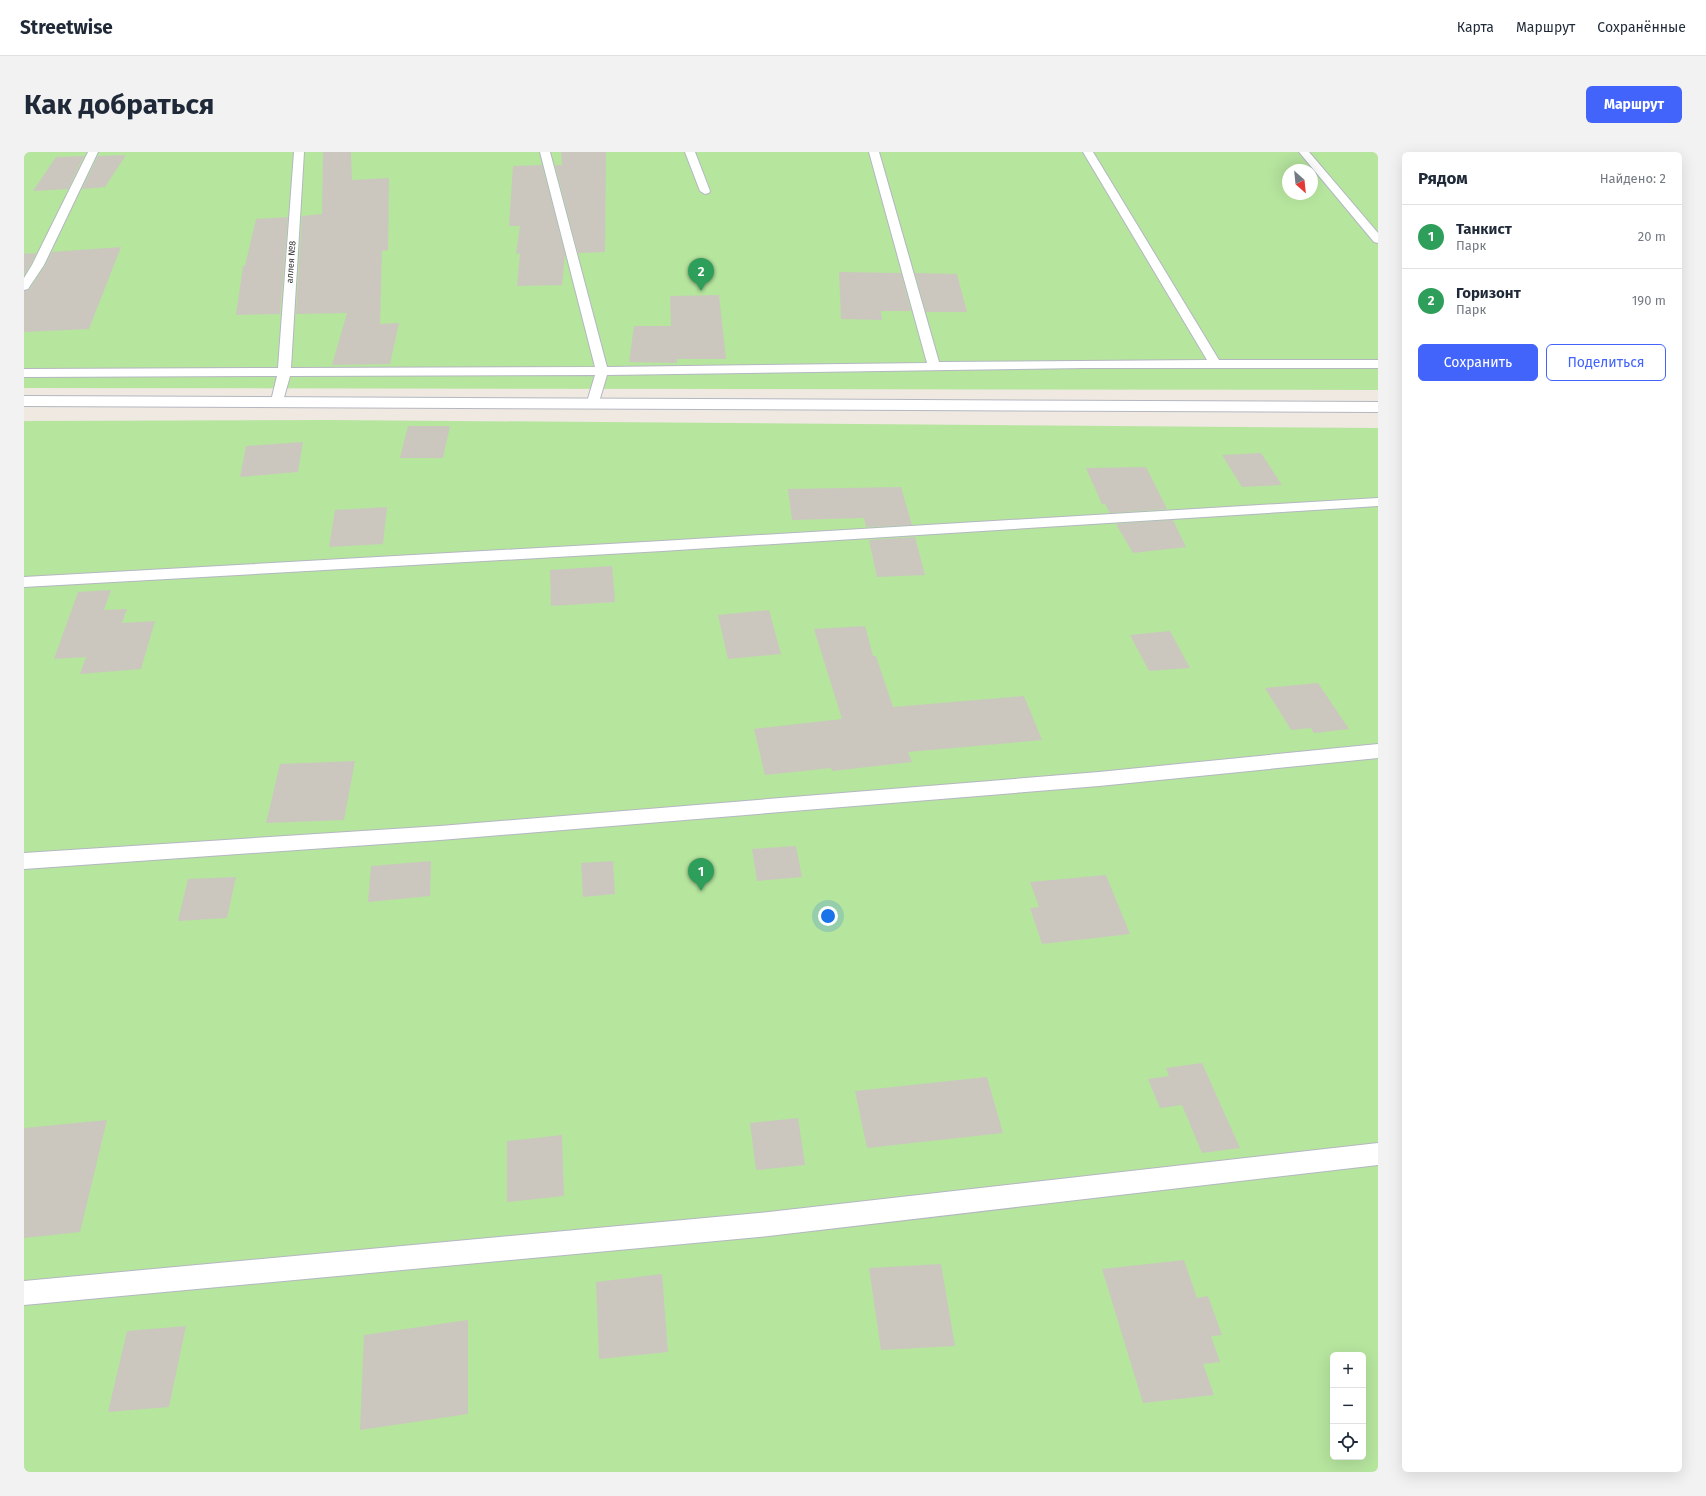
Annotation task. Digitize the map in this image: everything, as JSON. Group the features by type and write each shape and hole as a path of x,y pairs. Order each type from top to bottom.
{"street":[{"path":"24,401 593,402 1378,407"}],"lane":[{"path":"24,287 38,265 93,152"},
{"name":"аллея №8","path":"277,401 284,373 299,152"},
{"path":"546,152 602,371 593,402"},
{"path":"690,152 705,191"},
{"path":"874,152 934,365"},
{"path":"1088,152 1215,364"},
{"path":"1304,152 1378,240"},
{"path":"24,373 602,371 934,365 1378,364"},
{"path":"24,582 662,546 1378,502"},
{"path":"24,861 440,833 1099,779 1378,751"},
{"path":"24,1293 759,1225 1378,1154"}],"green space":[{"path":"24,152 1378,152 1378,390 24,388"},
{"path":"328,420 1378,428 1378,1472 24,1472 24,421"}],"building":[{"path":"323,152 351,152 352,180 389,178 388,250 382,251 380,324 399,323 390,364 332,365 347,313 296,314 302,216 322,214"},
{"path":"561,152 606,152 605,252 578,253 555,165 562,165"},
{"path":"126,155 105,187 82,189 98,156"},
{"path":"84,156 68,189 33,191 56,157"},
{"path":"542,165 565,254 562,285 517,286 520,253 516,254 520,226 509,226 513,166"},
{"path":"288,217 280,314 236,315 243,266 245,266 256,219"},
{"path":"121,247 89,329 24,332 24,291 29,290 45,266 52,252"},
{"path":"36,253 31,264 24,275 24,254"},
{"path":"839,272 901,273 911,311 881,311 882,320 841,319"},
{"path":"915,273 957,274 967,312 926,312"},
{"path":"719,295 726,359 677,359 677,363 629,362 634,326 671,326 670,296"},
{"path":"408,426 450,426 443,458 400,458"},
{"path":"303,442 298,472 240,477 246,446"},
{"path":"1261,453 1282,485 1242,487 1222,455"},
{"path":"1146,467 1167,509 1110,513 1105,504 1102,504 1086,468"},
{"path":"901,487 912,525 866,527 864,518 792,520 788,489"},
{"path":"387,507 383,544 329,547 335,510"},
{"path":"1173,520 1186,547 1133,553 1116,524"},
{"path":"915,537 925,575 877,577 869,540"},
{"path":"612,566 615,602 551,606 550,570"},
{"path":"111,590 104,610 127,609 122,623 155,621 141,669 80,674 86,657 54,659 78,592"},
{"path":"769,610 781,654 728,659 718,615"},
{"path":"865,626 873,656 876,656 893,707 1024,696 1042,740 908,752 912,762 832,771 831,768 765,775 754,729 842,719 814,629"},
{"path":"1170,631 1190,668 1149,671 1130,635"},
{"path":"1318,683 1349,729 1314,733 1311,728 1291,730 1265,688"},
{"path":"355,761 344,820 266,823 280,764"},
{"path":"796,846 802,877 757,881 752,849"},
{"path":"431,861 430,896 368,902 371,866"},
{"path":"613,861 615,894 583,897 581,863"},
{"path":"1106,875 1130,934 1042,944 1030,908 1039,907 1030,882"},
{"path":"236,877 227,918 178,921 188,879"},
{"path":"1202,1063 1240,1148 1202,1153 1182,1105 1160,1108 1148,1079 1169,1076 1166,1068"},
{"path":"987,1077 1003,1133 867,1148 855,1091"},
{"path":"798,1118 805,1165 756,1170 750,1123"},
{"path":"107,1120 80,1232 24,1238 24,1128"},
{"path":"562,1135 564,1196 507,1202 507,1141"},
{"path":"1184,1260 1197,1298 1208,1296 1222,1335 1211,1336 1220,1362 1203,1364 1214,1395 1143,1403 1102,1269"},
{"path":"941,1264 955,1346 881,1350 869,1268"},
{"path":"662,1274 668,1352 599,1359 596,1282"},
{"path":"468,1320 468,1414 360,1430 364,1335"},
{"path":"186,1326 169,1407 108,1412 127,1331"}],"place":[{"name":"Горизонт","path":"701,291"},
{"name":"Танкист","path":"701,891"}]}
